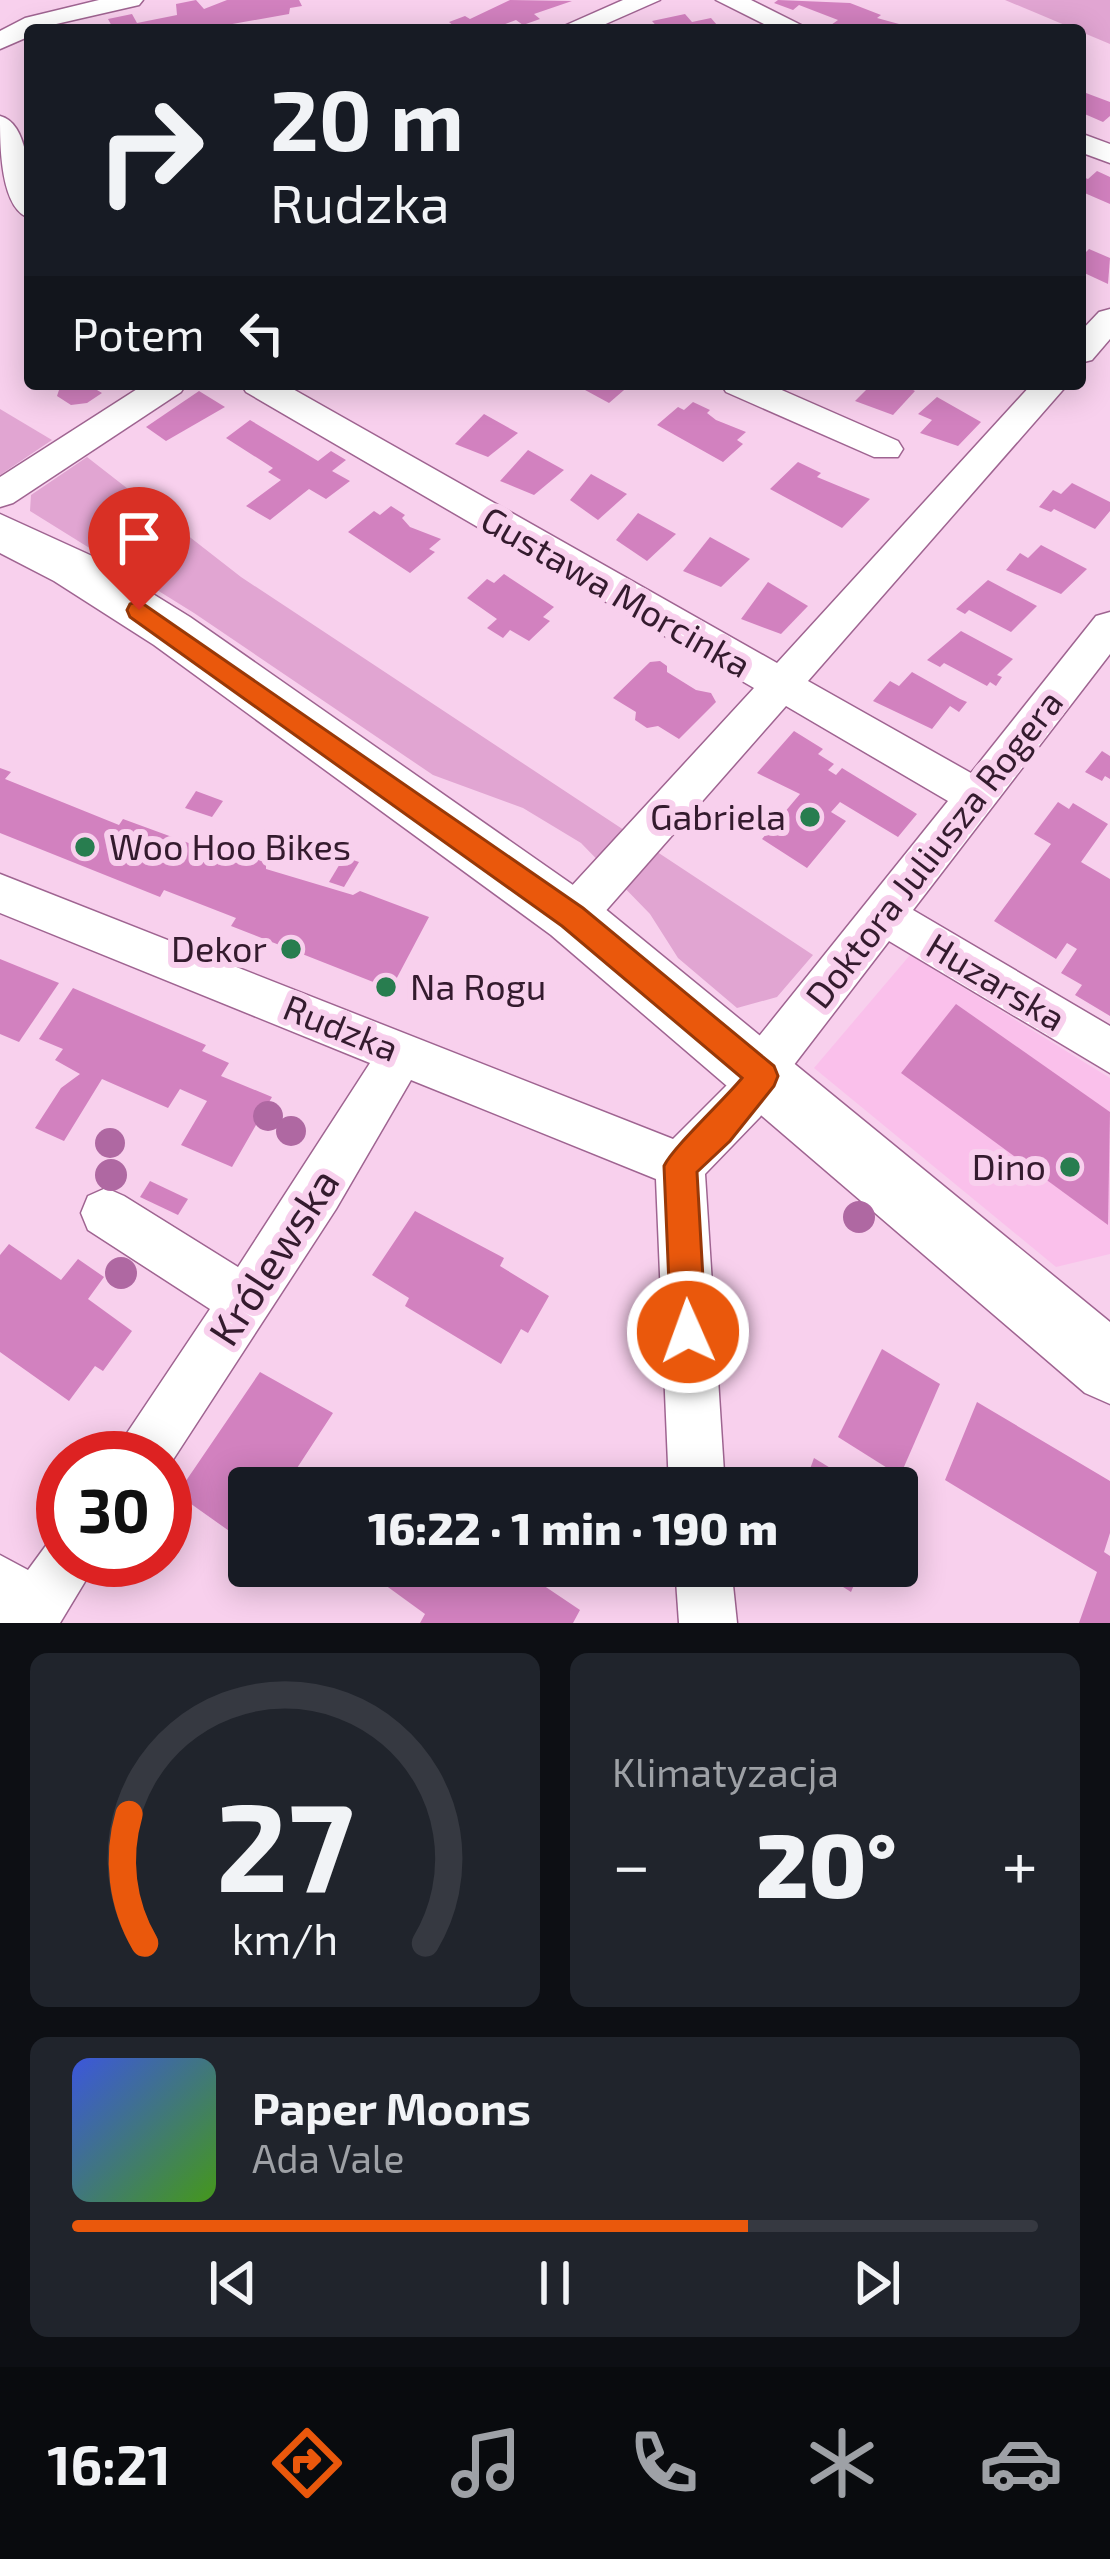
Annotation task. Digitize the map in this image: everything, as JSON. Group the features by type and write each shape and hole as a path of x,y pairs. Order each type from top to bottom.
{"street":[{"path":"34,24 130,0"},
{"path":"584,24 647,0"},
{"path":"729,0 784,24"},
{"path":"0,125 22,166"},
{"path":"1086,346 1110,320"},
{"path":"0,494 160,390"},
{"name":"Gustawa Morcinka","path":"268,390 976,796"},
{"path":"752,390 886,449"},
{"path":"572,917 1046,390"},
{"path":"0,532 72,568 172,631 572,917 1110,1368"},
{"name":"Doktora Juliusza Rogera","path":"763,1076 772,1055 1110,626"},
{"name":"Rudzka","path":"0,893 680,1166"},
{"name":"Huzarska","path":"882,914 1110,1051"},
{"name":"Królewska","path":"160,1431 402,1052"},
{"path":"696,1467 680,1166 719,1130 763,1076"},
{"path":"106,1214 246,1302"},
{"path":"705,1587 708,1623"}],"shaded area":[{"path":"1005,0 1110,0 1110,44 1086,34 1086,24 1062,24"},
{"path":"0,409 52,440 0,475"},
{"path":"87,457 241,577 813,955 777,997 737,1008 678,958 650,914 581,843 523,808 433,775 194,613 30,511 31,495"},
{"path":"910,955 1110,1078 1110,1254 1056,1267 814,1068"}],"building":[{"path":"196,0 204,9 227,0 299,0 302,6 290,8 289,14 233,24 111,24 108,19 132,14 137,23 177,15 176,4"},
{"path":"510,0 572,1 534,14 540,19 526,24 516,20 505,24 449,22 465,16 470,19"},
{"path":"774,3 850,3 899,24 832,24 838,20 799,5 793,10"},
{"path":"685,14 692,22 711,18 716,24 655,24 652,21"},
{"path":"1086,93 1110,102 1110,116 1103,122 1086,115"},
{"path":"1097,171 1110,177 1110,204 1086,194 1088,179"},
{"path":"1089,249 1110,258 1108,284 1086,274"},
{"path":"59,390 102,393 87,403 71,405 57,396"},
{"path":"585,390 624,390 609,403"},
{"path":"866,390 915,391 893,415 855,401"},
{"path":"199,391 225,407 166,441 146,427"},
{"path":"937,397 981,422 958,446 920,433 932,420 918,414"},
{"path":"693,402 710,410 707,413 716,420 746,432 737,440 743,444 723,462 657,425 678,407 684,410"},
{"path":"484,414 518,433 488,457 455,444"},
{"path":"250,420 318,461 331,451 346,460 332,471 350,481 326,499 309,489 270,520 246,506 281,480 268,472 273,468 226,438"},
{"path":"528,450 564,470 534,495 500,481"},
{"path":"798,462 821,473 817,477 870,499 842,528 770,489"},
{"path":"591,474 627,494 598,520 570,500"},
{"path":"1072,483 1110,502 1110,511 1095,529 1054,509 1039,507 1053,490 1061,494"},
{"path":"391,506 405,515 402,518 410,527 441,539 429,549 435,552 410,573 348,532 374,511 380,515"},
{"path":"638,513 676,534 647,561 616,540"},
{"path":"710,537 750,559 721,587 683,571"},
{"path":"1041,545 1087,569 1061,594 1006,570 1020,553 1028,558"},
{"path":"504,574 554,607 543,617 550,621 529,641 510,630 503,638 487,628 497,619 467,598 487,579 494,583"},
{"path":"988,580 1037,606 1011,632 969,610 965,614 956,609"},
{"path":"768,582 808,606 781,634 741,619"},
{"path":"961,631 1013,659 997,675 1002,677 996,686 927,660"},
{"path":"660,661 667,672 696,690 711,693 716,702 679,739 658,726 647,728 635,720 636,712 613,698 650,662"},
{"path":"912,672 967,702 959,712 950,706 932,729 873,701 890,681 899,686"},
{"name":"Gabriela","path":"794,731 823,749 818,754 834,764 828,770 836,775 842,768 917,814 898,837 840,802 831,812 846,821 807,868 762,839 800,794 757,773"},
{"path":"1102,751 1110,756 1110,779 1105,776 1102,781 1085,772"},
{"path":"0,768 11,772 5,779 119,825 123,819 194,845 200,838 230,849 227,854 240,859 243,854 266,863 266,869 353,895 360,891 429,917 391,989 231,926 236,918 164,890 160,897 0,833"},
{"path":"196,791 223,801 212,817 185,808"},
{"path":"1058,802 1069,809 1073,803 1108,824 1081,862 1110,879 1110,1016 1075,995 1082,985 1061,973 1077,949 1067,943 1056,959 994,921 1051,844 1034,834"},
{"path":"344,857 359,862 344,887 329,882"},
{"path":"0,959 59,983 19,1042 0,1034"},
{"path":"73,988 206,1045 202,1051 229,1063 221,1076 272,1097 232,1167 181,1145 207,1101 180,1089 168,1108 102,1079 64,1141 35,1128 61,1088 80,1074 55,1060 63,1049 39,1039"},
{"name":"Dino","path":"956,1004 1110,1112 1108,1225 901,1073"},
{"path":"150,1181 188,1199 178,1215 140,1197"},
{"path":"415,1211 504,1258 500,1266 549,1296 528,1333 521,1329 501,1364 405,1306 409,1298 372,1275"},
{"path":"9,1244 61,1280 78,1259 104,1277 88,1299 132,1331 103,1371 95,1366 69,1401 0,1352 0,1255"},
{"path":"882,1349 940,1384 904,1467 886,1467 838,1437"},
{"path":"260,1372 333,1413 298,1467 228,1467 228,1530 192,1505 192,1472"},
{"path":"977,1402 1110,1481 1110,1533 1104,1552 1110,1556 1110,1623 1079,1623 1097,1572 945,1480"},
{"path":"388,1587 546,1587 580,1610 573,1623 420,1623 425,1614"}],"place":[{"name":"Gabriela","path":"810,817"},
{"name":"Woo Hoo Bikes","path":"85,847"},
{"name":"Dekor","path":"291,949"},
{"name":"Na Rogu","path":"386,987"},
{"name":"Dino","path":"1070,1167"}],"route":[{"path":"139,610 572,917 763,1076 719,1130 680,1166 688,1332"}]}
